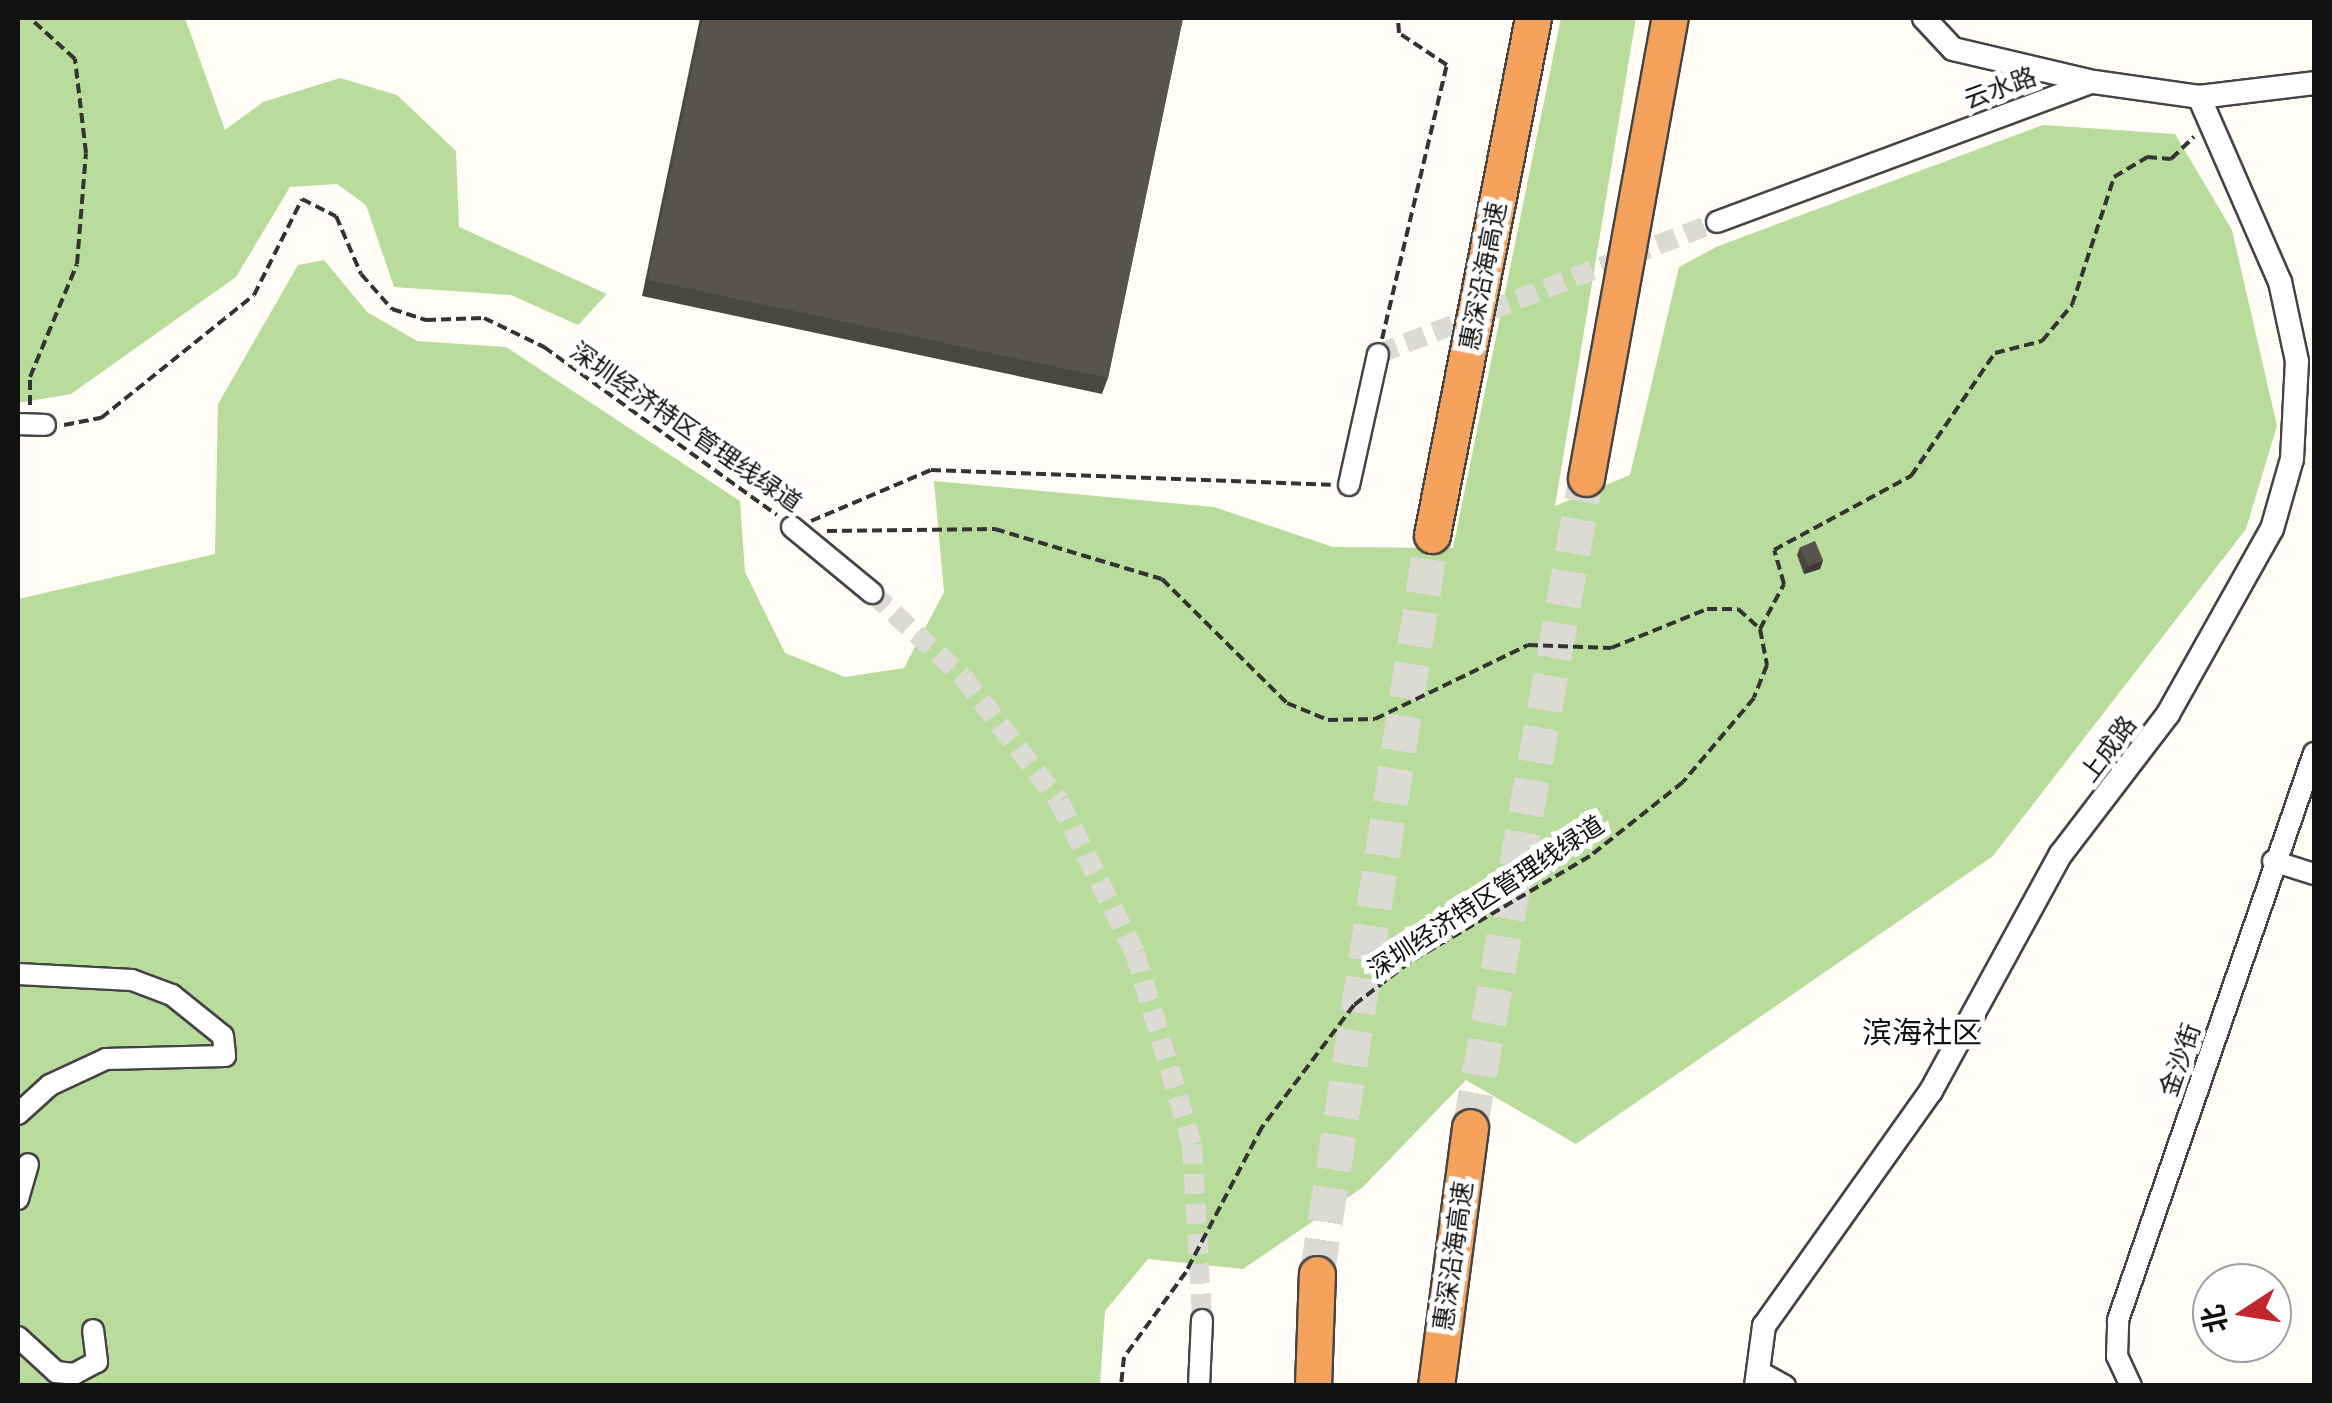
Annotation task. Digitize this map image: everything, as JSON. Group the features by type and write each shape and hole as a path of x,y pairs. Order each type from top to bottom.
{"highway":[{"name":"惠深沿海高速","path":"1432,535 1533,18"},
{"path":"1586,478 1670,18"},
{"name":"惠深沿海高速","path":"1436,1386 1470,1126"},
{"path":"1313,1386 1317,1274"}],"street":[{"path":"1924,18 1952,49 2094,82"},
{"name":"云水路","path":"1717,222 2094,82 2198,98 2314,83"},
{"name":"上成路","path":"1757,1378 1764,1326 1931,1092 2061,854 2168,714 2272,530 2292,460 2297,361 2280,282 2198,98"},
{"path":"1350,485 1378,354"},
{"path":"18,424 45,425"},
{"path":"792,527 872,593"},
{"name":"金沙街","path":"2131,1386 2117,1356 2118,1320 2314,753"},
{"path":"2274,861 2314,874"},
{"path":"18,974 132,980 172,995 223,1036 226,1056 106,1059 50,1085 18,1114"},
{"path":"18,1198 28,1164"},
{"path":"1200,1386 1202,1320"},
{"path":"18,1337 56,1372 74,1374 96,1362 93,1330"},
{"path":"1757,1378 1785,1386"}],"path":[{"path":"30,18 74,59 86,153 77,264 27,399 45,425"},
{"path":"1378,354 1447,65 1398,33 1398,18"},
{"path":"1760,629 1784,584 1774,550 1911,476 1995,353 2042,341 2072,305 2114,177 2148,157 2170,159 2208,123"},
{"name":"深圳经济特区管理线绿道","path":"45,425 101,418 254,295 302,198 336,216 361,274 392,309 426,320 484,318 544,347 792,527 995,529 1162,579 1286,702 1328,720 1375,719 1528,645 1611,648 1707,609 1738,609 1760,629 1767,665 1754,698 1683,782 1590,856 1410,962 1354,1005 1262,1127 1186,1272 1124,1357 1121,1386"},
{"path":"792,527 931,470 1350,485"}],"green space":[{"path":"18,18 185,18 225,130 263,102 340,78 397,95 456,151 459,227 607,294 578,325 511,295 394,287 366,205 337,184 290,187 236,277 71,394 18,403"},
{"path":"1561,18 1636,18 1555,506 1630,475 1679,267 1716,247 2043,125 2175,134 2232,230 2277,426 2246,529 1993,856 1576,1144 1466,1080 1362,1188 1243,1269 1148,1259 1105,1311 1100,1385 18,1385 18,599 215,554 218,404 298,265 324,260 367,312 417,341 506,347 740,501 745,572 785,653 845,677 904,668 944,592 934,481 1214,507 1333,547 1453,548"}],"building":[{"path":"703,18 1183,18 1108,378 648,280"},
{"path":"1815,541 1823,560 1808,567 1800,547"}],"tunnel":[{"path":"1378,354 1717,222"},
{"path":"1470,1127 1586,478"},
{"path":"1317,1274 1432,535"},
{"path":"872,593 963,677 1059,801 1135,953 1192,1144 1202,1320"}],"district":[{"name":"滨海社区","path":"1922,1032"}]}
